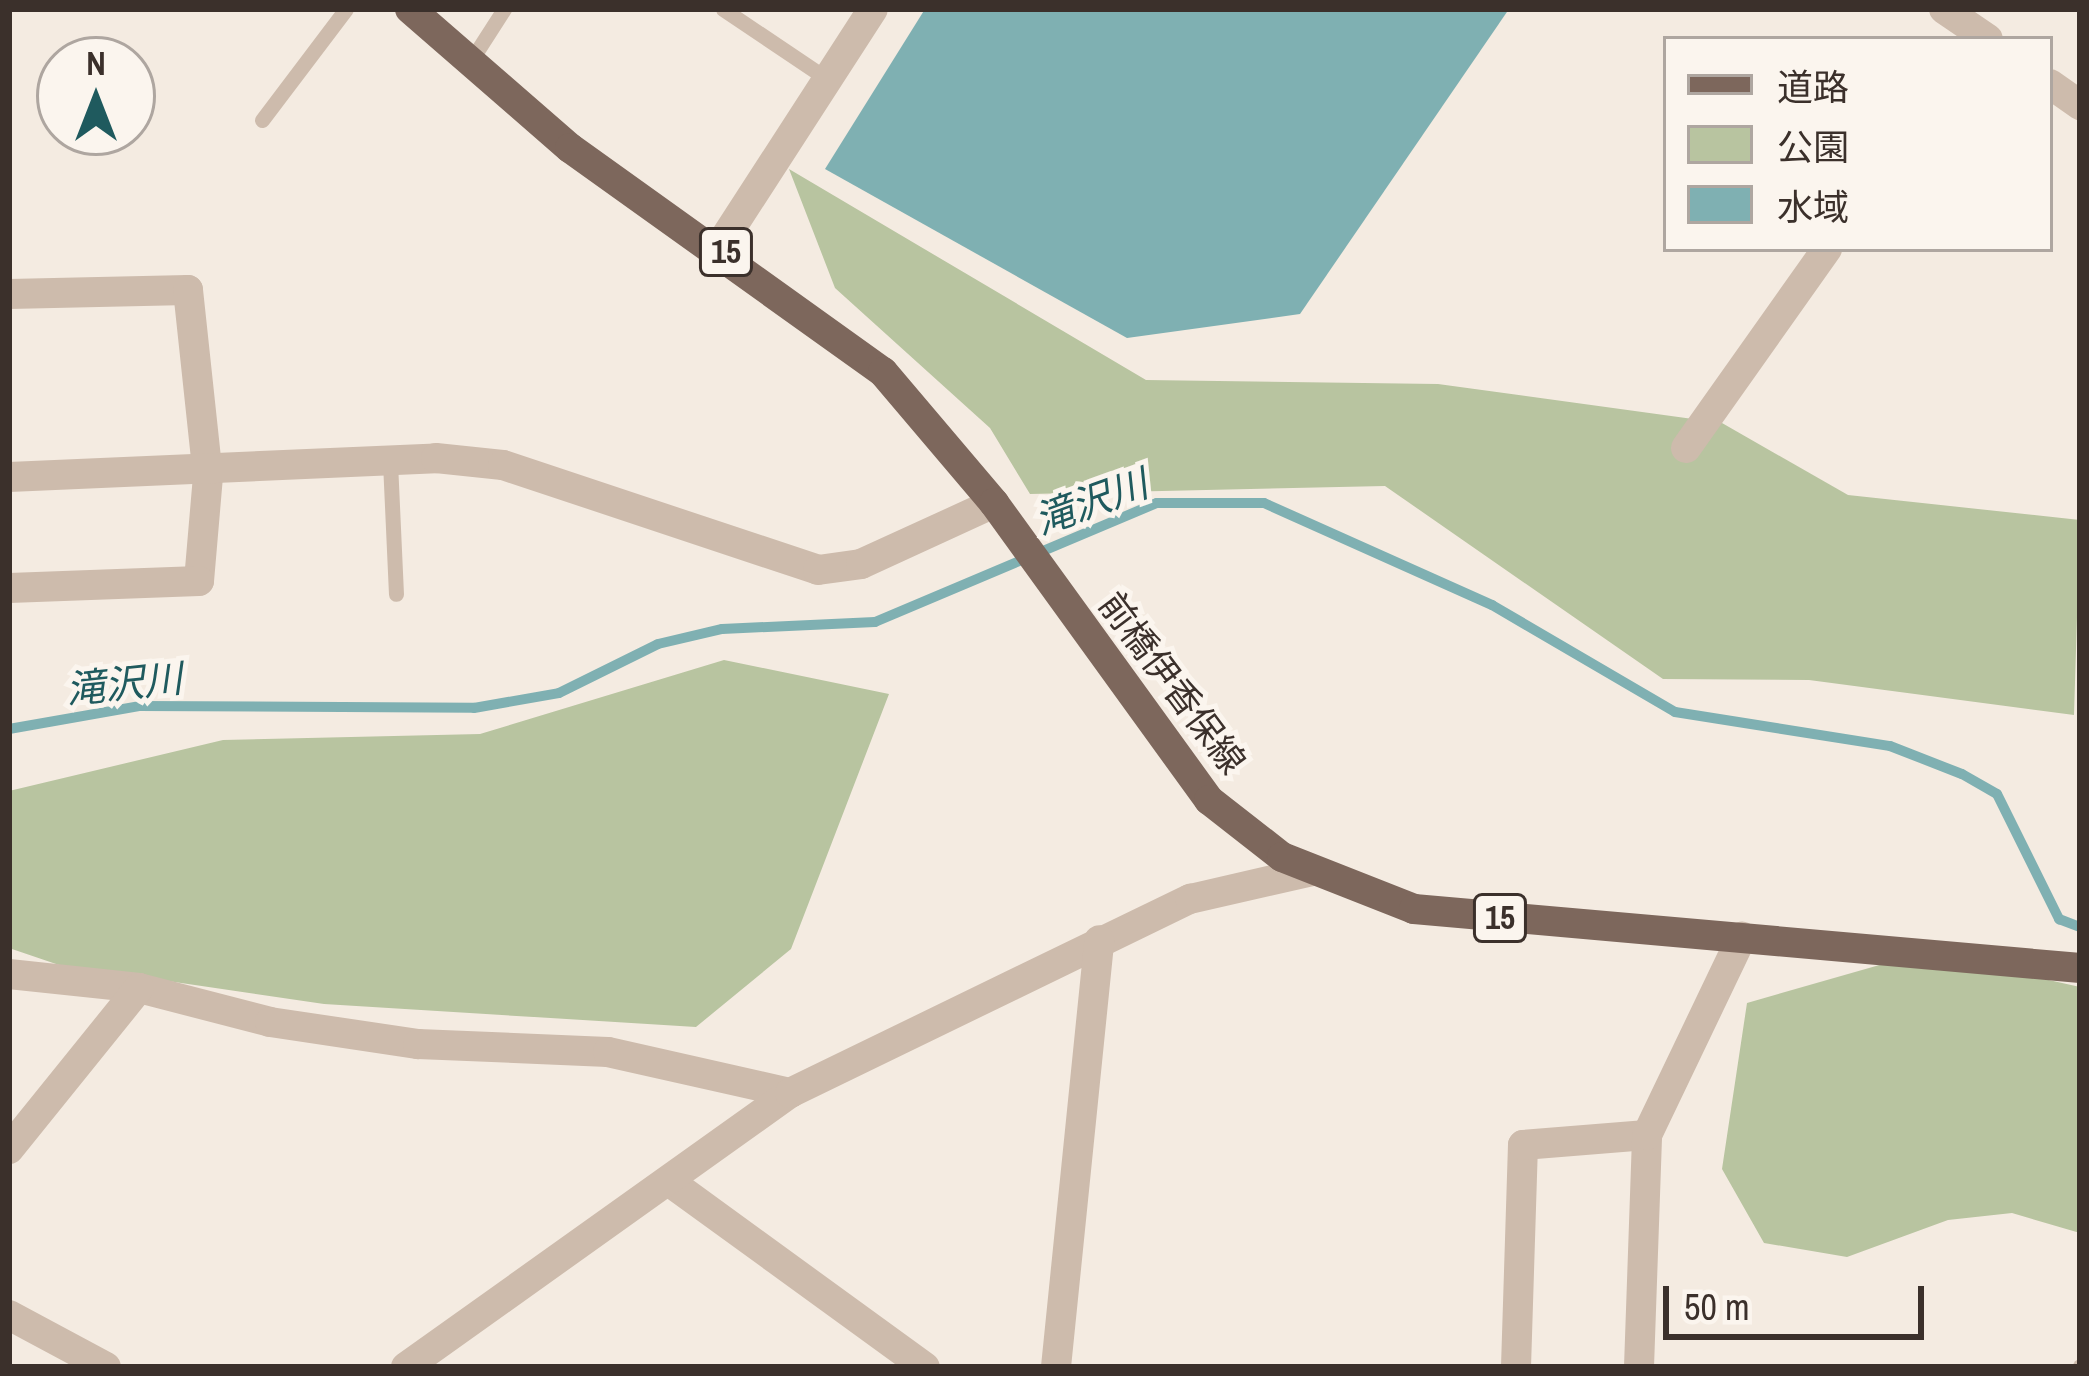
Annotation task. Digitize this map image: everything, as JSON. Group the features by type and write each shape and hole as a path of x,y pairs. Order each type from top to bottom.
{"main road":[{"name":"前橋伊香保線","path":"410,9 570,148 719,248 883,372 1003,516 1209,800 1255,841 1312,871 1414,909 2080,968"}],"street":[{"path":"719,248 873,9"},
{"path":"1944,9 1980,36"},
{"path":"2053,86 2080,105"},
{"path":"1686,448 1825,252"},
{"path":"9,294 188,290 208,476 199,581 9,589"},
{"path":"9,478 208,476 390,462 503,465 818,570 861,564 1003,516"},
{"path":"406,1367 790,1093 1190,898 1312,871"},
{"path":"1639,1367 1647,1136 1742,937"},
{"path":"1056,1367 1100,940"},
{"path":"9,974 140,988 270,1022 418,1043 608,1052 790,1093"},
{"path":"9,1149 140,988"},
{"path":"1516,1367 1523,1144 1647,1136"},
{"path":"670,1182 925,1367"},
{"path":"9,1315 106,1367"}],"lane":[{"path":"262,120 346,9"},
{"path":"469,64 504,9"},
{"path":"723,9 827,79"},
{"path":"390,462 396,594"}],"green space":[{"path":"789,169 1146,380 1438,384 1722,423 1848,495 2080,520 2074,715 1809,680 1663,679 1385,486 1030,494 990,428 835,288"},
{"path":"724,660 889,694 791,949 696,1027 324,1004 59,965 9,948 9,791 223,740 480,734"},
{"path":"1925,952 2080,987 2080,1233 2012,1213 1948,1220 1847,1257 1764,1243 1722,1169 1747,1003"}],"water":[{"path":"925,9 1509,9 1300,314 1127,338 825,169"}],"waterway":[{"name":"滝沢川","path":"9,729 139,706 474,708 559,693 658,644 722,629 875,622 1157,503 1264,503 1492,605 1675,712 1890,746 1962,774 1997,794 2059,919 2080,927"}]}
